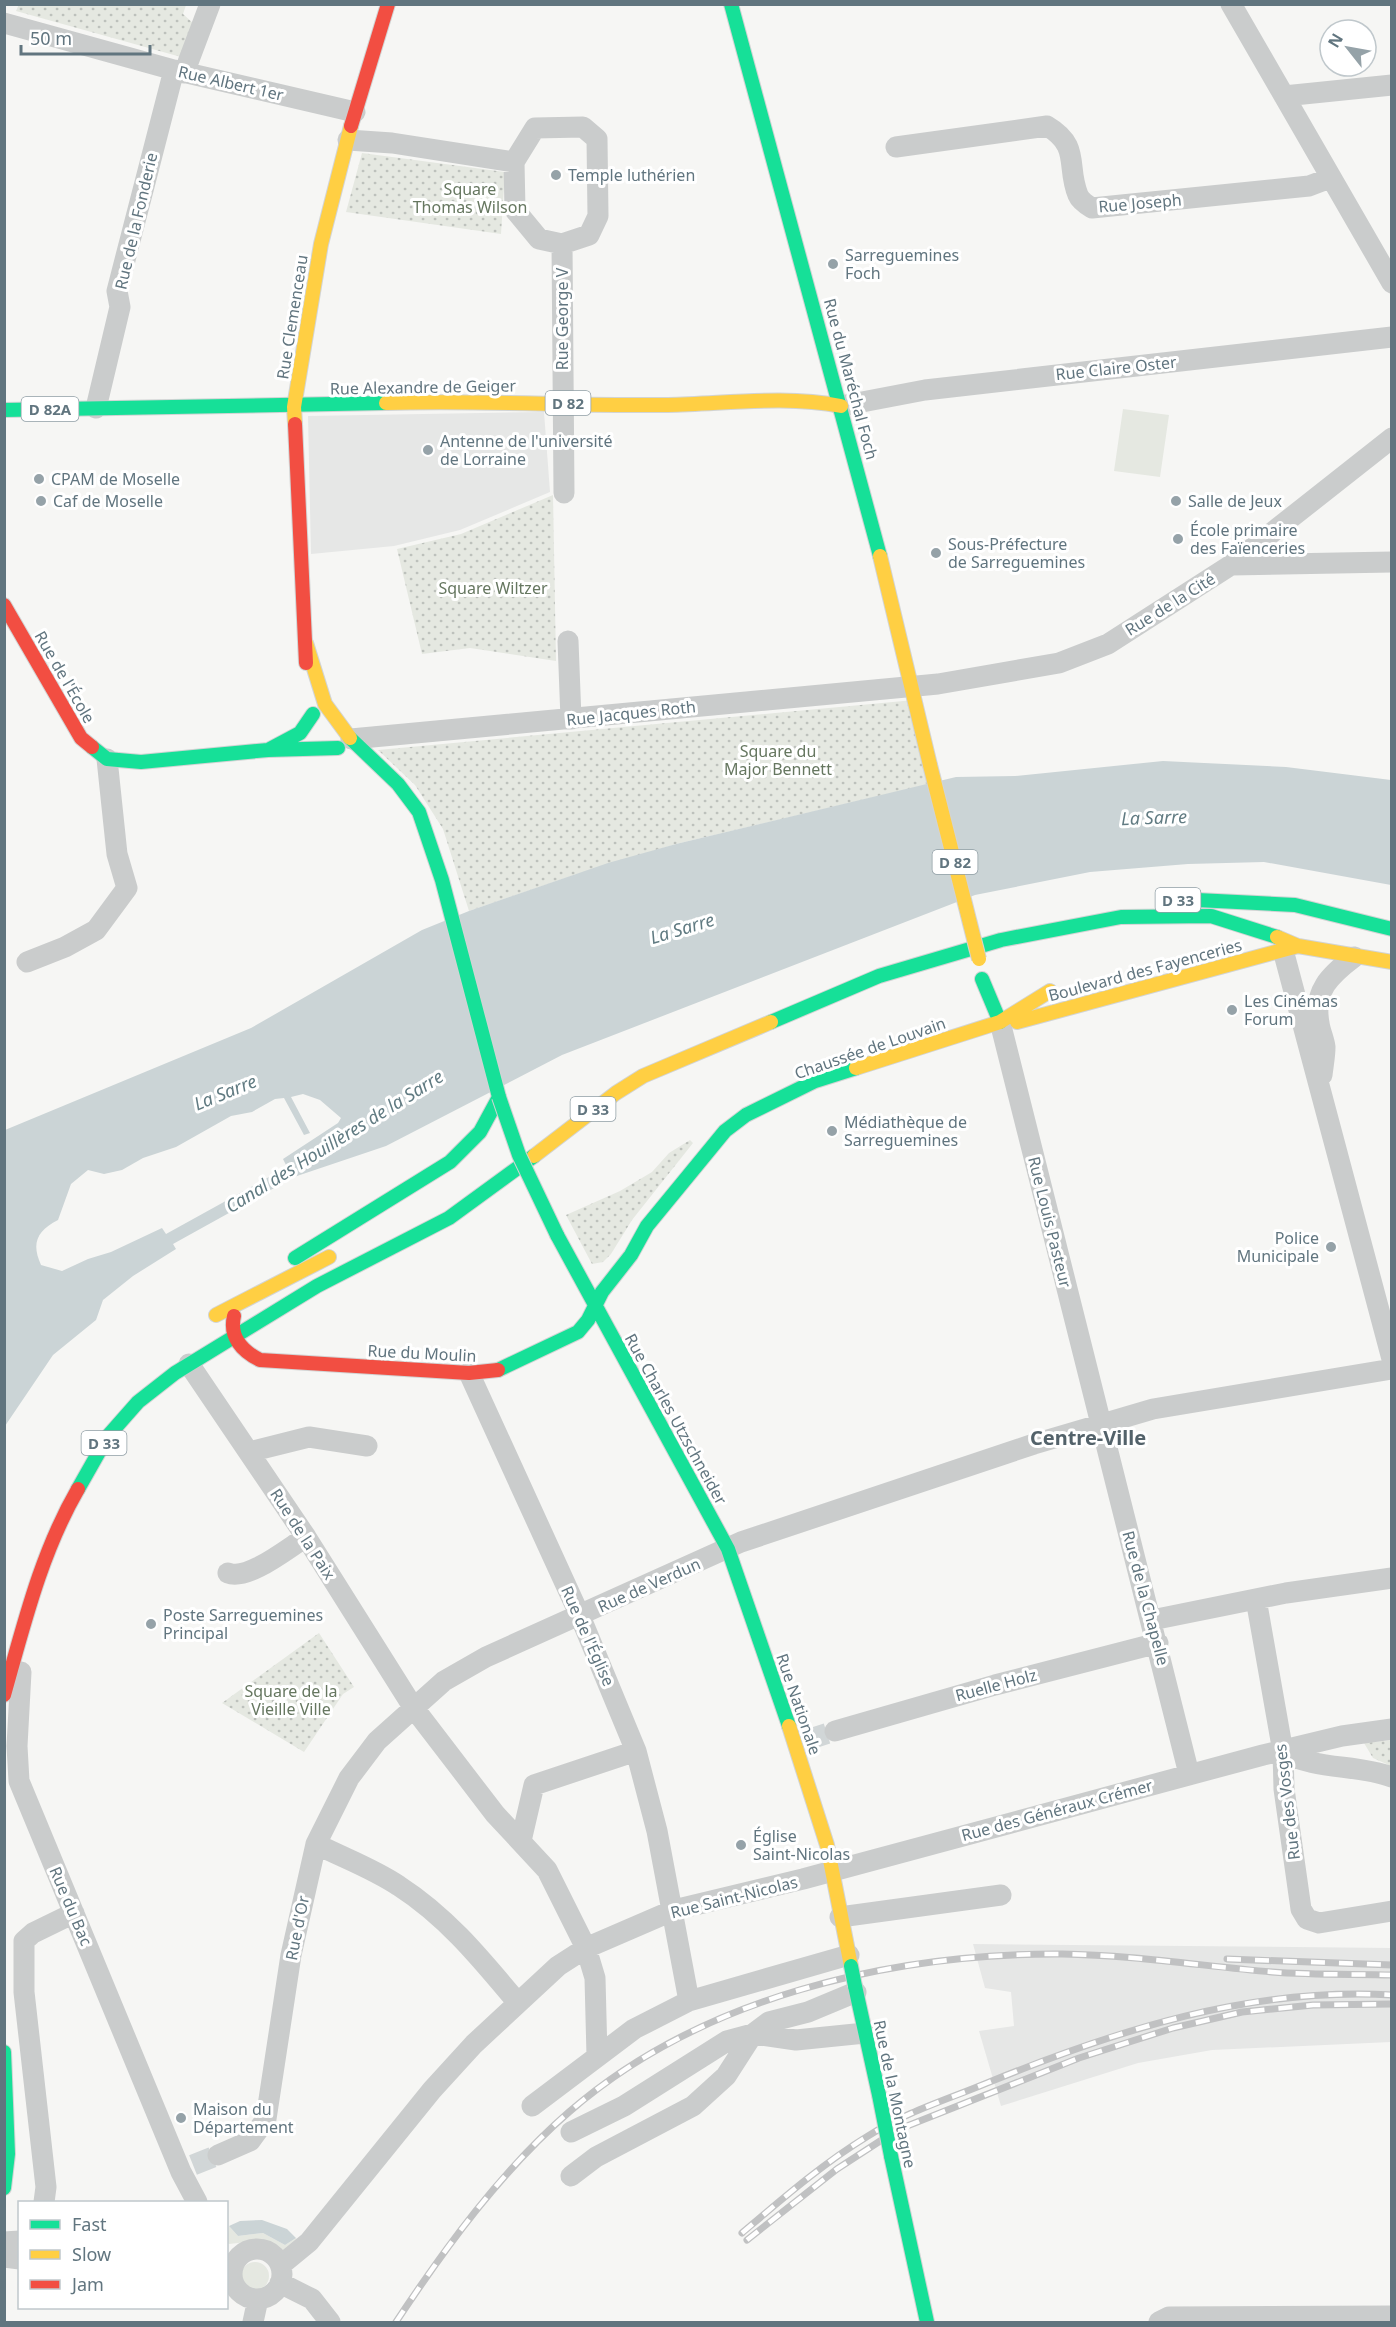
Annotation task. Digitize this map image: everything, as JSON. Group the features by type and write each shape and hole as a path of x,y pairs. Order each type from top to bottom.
{"main road":[{"name":"Rue Clemenceau","path":"388,4 355,112 321,244 294,407 306,643 306,689 313,714 345,748 398,784 415,806 442,880 500,1097 523,1166 595,1306"},
{"name":"Rue du Maréchal Foch","path":"731,4 841,406 980,959 982,979 1000,1022"},
{"name":"Rue Alexandre de Geiger","path":"4,410 294,407 444,401 667,405 816,401 841,406"},
{"name":"Rue de l'École","path":"4,605 81,738 107,759"},
{"name":"Rue Clemenceau","path":"306,643 325,704 345,748"},
{"path":"268,750 300,733 313,714"},
{"name":"Rue Jacques Roth","path":"107,759 141,762 268,750 345,748"},
{"name":"Rue Clemenceau","path":"405,817 430,847"},
{"name":"D 33","path":"1183,900 1295,905 1392,929"},
{"name":"D 33","path":"4,1695 32,1595 58,1524 108,1436 138,1402 189,1364 317,1286 449,1218 484,1195 608,1099 643,1076 879,976 1001,940 1121,916 1211,916 1285,941"},
{"path":"962,933 989,923"},
{"name":"Boulevard des Fayenceries","path":"1000,1022 1020,1022 1285,941 1354,957 1392,962"},
{"path":"789,999 893,957"},
{"path":"1000,1022 1050,991"},
{"name":"Chaussée de Louvain","path":"595,1306 631,1255 647,1226 709,1150 735,1123 759,1107 815,1081 1000,1022"},
{"path":"204,1324 271,1273 423,1180 470,1144 500,1097"},
{"path":"503,1159 529,1139"},
{"path":"216,1315 339,1252"},
{"path":"234,1337 231,1322 239,1303"},
{"name":"Rue du Moulin","path":"234,1337 241,1347 260,1360 470,1373 503,1369 571,1337 584,1326 595,1306"},
{"name":"Rue Charles Utzschneider","path":"595,1306 728,1549"},
{"name":"Rue Nationale","path":"728,1549 801,1742 832,1872"},
{"name":"Rue de la Montagne","path":"832,1872 927,2322"},
{"path":"4,2052 8,2154 4,2188"}],"street":[{"name":"Rue de la Fonderie","path":"96,408 120,307 117,291 179,71 210,4"},
{"path":"1231,4 1392,283"},
{"name":"Rue Albert 1er","path":"4,23 179,71 355,112"},
{"path":"1284,96 1392,85"},
{"name":"Rue Joseph","path":"896,147 1047,126 1062,135 1072,159 1078,197 1092,208 1309,186 1330,178"},
{"name":"Rue George V","path":"514,162 535,128 583,127 597,139 598,216 589,235 562,244 564,493"},
{"path":"348,140 392,143 514,162 515,210 539,238 562,244"},
{"name":"Rue Claire Oster","path":"841,406 925,390 1392,337"},
{"name":"Rue de la Cité","path":"911,684 938,684 1059,663 1108,644 1232,565 1392,438"},
{"path":"1232,565 1392,562"},
{"path":"568,641 571,719"},
{"name":"Rue Jacques Roth","path":"345,748 571,719 911,684"},
{"path":"27,962 64,947 96,930 127,888 117,854 107,759"},
{"path":"1285,941 1323,1068"},
{"path":"1285,941 1392,1359"},
{"path":"1322,1091 1325,1045 1319,1024 1317,1003 1330,975 1354,957"},
{"name":"Rue Louis Pasteur","path":"1000,1022 1100,1423"},
{"name":"Rue de la Paix","path":"189,1364 306,1537 413,1707 495,1814 547,1870 586,1948 595,1978 597,2056"},
{"name":"Rue de Verdun","path":"413,1707 444,1681 486,1657 728,1549 1100,1423 1153,1409 1392,1369"},
{"name":"Rue de l'Église","path":"470,1373 580,1616 636,1751 674,1910 689,2001"},
{"name":"Rue de la Chapelle","path":"1100,1423 1158,1643 1189,1774"},
{"path":"249,1452 309,1437 367,1446"},
{"path":"228,1574 236,1576 249,1572 306,1537"},
{"path":"1152,1620 1256,1599 1392,1578"},
{"name":"Rue du Bac","path":"32,1595 22,1667 18,1737 19,1781 101,1978 187,2168 197,2201"},
{"name":"Rue des Vosges","path":"1256,1599 1282,1752 1284,1789 1301,1909 1307,1919 1319,1923 1392,1911"},
{"name":"Ruelle Holz","path":"836,1731 995,1685 1158,1643"},
{"name":"Rue d'Or","path":"218,2155 250,2141 266,2119 291,1955 316,1844 349,1778 377,1741 413,1707"},
{"name":"Rue des Généraux Crémer","path":"832,1872 1189,1774 1342,1736 1392,1729"},
{"path":"522,1841 534,1785 636,1751"},
{"path":"1282,1752 1312,1764 1363,1770 1392,1777"},
{"path":"316,1844 398,1885 428,1907 462,1936 517,2002"},
{"name":"Rue Saint-Nicolas","path":"280,2274 309,2242 432,2090 517,2002 558,1966 586,1948 674,1910 832,1872"},
{"path":"840,1917 1002,1895"},
{"path":"44,2201 46,2187 24,1992 24,1941 33,1933 74,1913"},
{"path":"532,2106 634,2029 689,2001 850,1961"},
{"path":"572,2176 596,2157 693,2106 726,2076 753,2034 769,2022 808,2012 856,1989"},
{"path":"571,2132 624,2106 727,2041 753,2034 796,2040 865,2033"},
{"path":"251,2249 260,2249 276,2257 280,2274 275,2291 258,2300 248,2298 230,2285 231,2255 251,2249"},
{"path":"280,2274 312,2299 330,2322"},
{"path":"253,2322 258,2300"},
{"path":"1159,2322 1169,2317 1392,2316"}],"shaded area":[{"name":"Antenne de l'université de Lorraine","path":"544,412 550,492 460,530 394,546 311,554 308,416"},
{"path":"973,1944 1391,1948 1391,2042 1212,2050 1138,2063 1001,2106 979,2031 1014,2026 1011,1992 985,1988"}],"green space":[{"path":"19,4 186,5 183,14 194,24 181,57 16,11"},
{"name":"Square Thomas Wilson","path":"362,153 505,172 501,234 346,212"},
{"path":"1123,409 1169,415 1160,477 1114,471"},
{"name":"Square Wiltzer","path":"553,495 556,661 470,648 422,654 397,549 461,534"},
{"name":"Square du Major Bennett","path":"914,700 938,782 676,844 577,874 469,911 443,829 415,785 378,750"},
{"path":"690,1140 693,1143 632,1220 611,1254 603,1262 592,1264 566,1215 620,1191 652,1172 669,1153"},
{"name":"Square de la Vieille Ville","path":"319,1633 354,1687 343,1694 304,1752 222,1703"},
{"path":"1391,1740 1391,1766 1373,1758 1364,1743"},
{"path":"229,2226 238,2236 263,2233 285,2245 296,2238 300,2243 285,2251 264,2240 229,2244"},
{"path":"255,2262 265,2266 269,2276 265,2286 255,2290 245,2286 241,2276 245,2266"}],"water":[{"path":"1163,761 1286,767 1391,780 1391,885 1264,862 1188,864 1090,872 975,895 562,1055 386,1146 294,1177 173,1244 176,1249 133,1276 103,1300 96,1320 53,1355 5,1426 5,1130 251,1028 422,930 469,911 608,863 676,844 956,777 1015,776","holes":["303,1094 320,1100 341,1118 338,1123 283,1159 287,1167 166,1234 162,1228 111,1252 62,1271 41,1265 36,1250 38,1238 45,1229 58,1220 71,1184 88,1170 104,1174 122,1170 143,1158 176,1147 231,1116 252,1112 275,1099 284,1098 304,1135 310,1133 291,1097"]},
{"path":"262,2220 287,2229 296,2238 285,2245 263,2233 238,2236 229,2226 240,2221"}],"tunnel":[{"path":"807,1740 835,1731"},
{"path":"193,2165 218,2155"}],"railway":[{"path":"396,2322 475,2211 520,2159 569,2112 621,2072 678,2039 738,2011 801,1990 866,1973 931,1962 997,1956 1089,1955 1272,1972 1392,1975"},
{"path":"1227,1959 1392,1965"},
{"path":"742,2233 818,2170 882,2128 926,2107 1085,2046 1185,2016 1236,2005 1339,1994 1392,1995"},
{"path":"747,2240 837,2169 897,2130 1079,2058 1173,2028 1242,2012 1313,2005 1392,2004"}],"traffic: fast":[{"path":"731,4 880,556"},
{"path":"4,410 386,403"},
{"path":"270,749 300,733 313,714"},
{"path":"295,1258 450,1162 480,1132 499,1097 442,880 419,812 398,784 350,738"},
{"path":"92,747 107,759 141,762 268,750 338,748"},
{"path":"1197,900 1295,905 1392,929"},
{"path":"771,1022 879,976 1001,940 1121,917 1211,916 1277,937"},
{"path":"982,979 1000,1022"},
{"path":"498,1370 578,1332 588,1320 602,1292 631,1255 647,1226 725,1131 746,1115 815,1081 856,1068"},
{"path":"499,1097 519,1155 557,1235"},
{"path":"78,1489 108,1436 138,1402 175,1373 317,1286 449,1218 534,1156"},
{"path":"557,1235 728,1549 789,1726"},
{"path":"851,1966 855,1986"},
{"path":"855,1986 879,2095"},
{"path":"4,2052 8,2154 4,2188"},
{"path":"879,2095 891,2156"},
{"path":"891,2156 927,2322"}],"traffic: slow":[{"path":"295,424 294,407 321,244 351,126"},
{"path":"386,403 668,405 798,401 841,406"},
{"path":"880,556 930,765"},
{"path":"306,643 325,704 350,738"},
{"path":"930,765 979,959"},
{"path":"1277,937 1298,946 1392,962"},
{"path":"1017,1022 1298,946"},
{"path":"856,1068 1000,1022 1050,991"},
{"path":"534,1156 616,1093 643,1076 771,1022"},
{"path":"216,1315 329,1257"},
{"path":"789,1726 827,1845 851,1966"}],"traffic: jam":[{"path":"351,126 388,4"},
{"path":"295,424 306,663"},
{"path":"4,605 81,738 92,747"},
{"path":"234,1316 233,1330 238,1343 260,1360 469,1373 498,1370"},
{"path":"4,1695 26,1615 44,1564 65,1513 78,1489"}],"place":[{"name":"Temple luthérien","path":"556,175"},
{"name":"Sarreguemines Foch","path":"833,264"},
{"name":"Antenne de l'université de Lorraine","path":"428,450"},
{"name":"CPAM de Moselle","path":"39,479"},
{"name":"Caf de Moselle","path":"41,501"},
{"name":"Salle de Jeux","path":"1176,501"},
{"name":"École primaire des Faïenceries","path":"1178,539"},
{"name":"Sous-Préfecture de Sarreguemines","path":"936,553"},
{"name":"Les Cinémas Forum","path":"1232,1010"},
{"name":"Médiathèque de Sarreguemines","path":"832,1131"},
{"name":"Police Municipale","path":"1331,1247"},
{"name":"Poste Sarreguemines Principal","path":"151,1624"},
{"name":"Église Saint-Nicolas","path":"741,1845"},
{"name":"Maison du Département","path":"181,2118"}],"district":[{"name":"Centre-Ville","path":"1088,1437"}],"water label":[{"name":"La Sarre","path":"1154,817"},
{"name":"La Sarre","path":"682,928"},
{"name":"La Sarre","path":"225,1092"},
{"name":"Canal des Houillères de la Sarre","path":"334,1141"}]}
